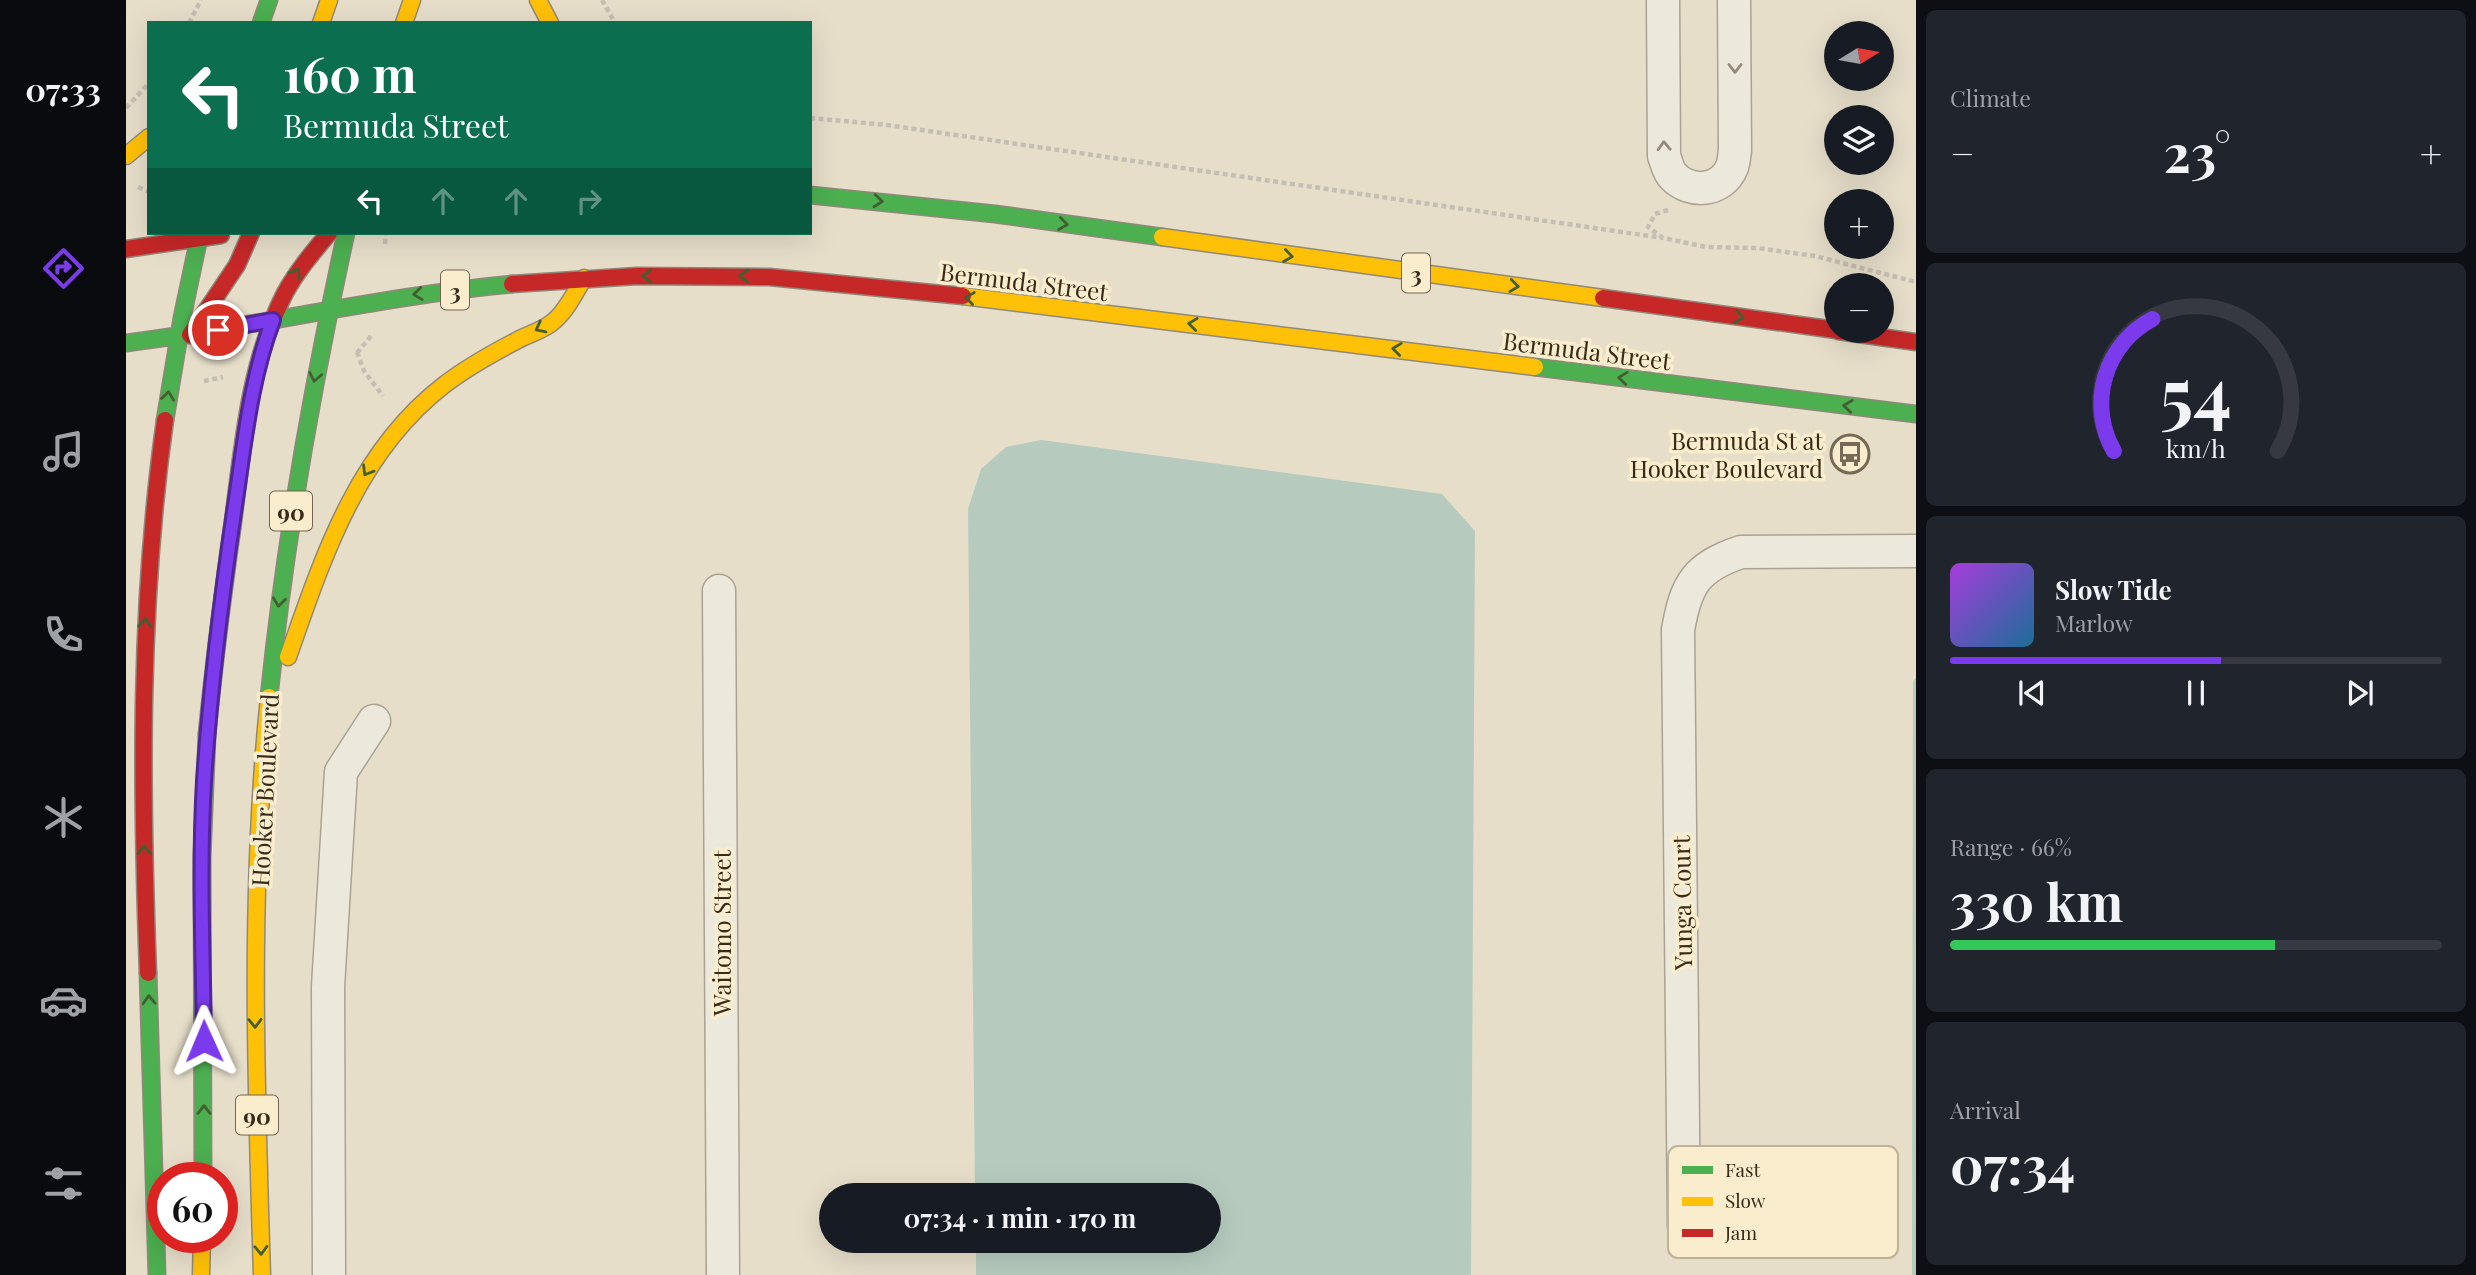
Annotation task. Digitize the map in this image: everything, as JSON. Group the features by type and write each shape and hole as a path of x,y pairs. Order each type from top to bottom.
{"main road":[{"path":"322,21 329,0"},
{"path":"405,21 412,0"},
{"path":"538,0 549,21"},
{"path":"126,156 147,139"},
{"name":"3","path":"812,195 995,214 1824,329"},
{"path":"126,249 199,235 153,517 144,651 141,749 157,1275"},
{"path":"184,336 237,265 250,235"},
{"path":"203,1162 202,852 208,736 225,575 259,362 273,320 301,264 328,235"},
{"name":"90","path":"328,310 346,235"},
{"name":"Bermuda Street","path":"126,343 184,336 410,295 583,278 711,276 828,281 1916,414"},
{"path":"267,714 322,562 350,499 377,455 410,415 446,385 482,359 555,320 583,278"},
{"name":"Hooker Boulevard","path":"262,1275 255,1013 258,862 267,714 290,516 328,310"},
{"name":"3","path":"1894,339 1916,342"},
{"path":"128,856 148,967"},
{"path":"201,1275 202,1253"}],"street":[{"path":"1663,0 1664,156 1671,174 1687,187 1704,189 1721,181 1731,169 1735,151 1734,0"},
{"name":"Yunga Court","path":"1683,1146 1678,630 1682,605 1691,582 1705,568 1741,552 1916,551"},
{"name":"Waitomo Street","path":"719,591 723,1275"},
{"path":"329,1275 328,987 341,772 374,721"}],"path":[{"path":"190,21 201,0"},
{"path":"602,0 614,21"},
{"path":"126,108 147,85"},
{"path":"812,118 901,127 1663,238 1706,247 1757,247 1815,256 1916,282"},
{"path":"1663,238 1648,228 1655,214 1679,207 1704,189"},
{"path":"384,244 386,235"},
{"path":"348,354 358,352 371,338 372,332"},
{"path":"358,352 363,370 388,401"},
{"path":"197,382 234,375"}],"shaded area":[{"path":"1041,440 1442,494 1475,531 1471,1275 976,1275 976,1253 1221,1253 1221,1183 975,1183 968,509 981,469 1006,447"},
{"path":"1916,678 1916,1275 1912,1275 1913,681"}],"traffic: fast":[{"path":"262,21 269,0"},
{"path":"812,195 995,214 1162,237"},
{"path":"165,420 200,235"},
{"path":"269,697 301,464 346,235"},
{"path":"126,343 415,296 512,284"},
{"path":"1535,367 1916,414"},
{"path":"203,1162 202,858 207,734"},
{"path":"148,973 157,1275"}],"traffic: slow":[{"path":"322,21 329,0"},
{"path":"405,21 412,0"},
{"path":"538,0 549,21"},
{"path":"126,156 147,139"},
{"path":"1162,237 1603,298"},
{"path":"288,657 315,582 346,509 388,442 414,412 452,379 559,317 584,278"},
{"path":"963,296 1535,367"},
{"path":"262,1275 256,1058 256,914 269,697"},
{"path":"201,1275 202,1253"}],"traffic: jam":[{"path":"126,249 221,235"},
{"path":"190,335 237,265 250,235"},
{"path":"207,734 240,464 255,376 263,347 285,293 327,235"},
{"path":"512,284 637,276 769,277 963,296"},
{"path":"1603,298 1824,328"},
{"path":"1894,339 1916,342"},
{"path":"148,973 143,765 146,627 150,558 165,420"}],"place":[{"name":"Bermuda St at Hooker Boulevard","path":"1850,454"}],"route":[{"path":"204,1041 202,852 208,736 225,575 239,480 259,362 273,320 218,330"}]}
